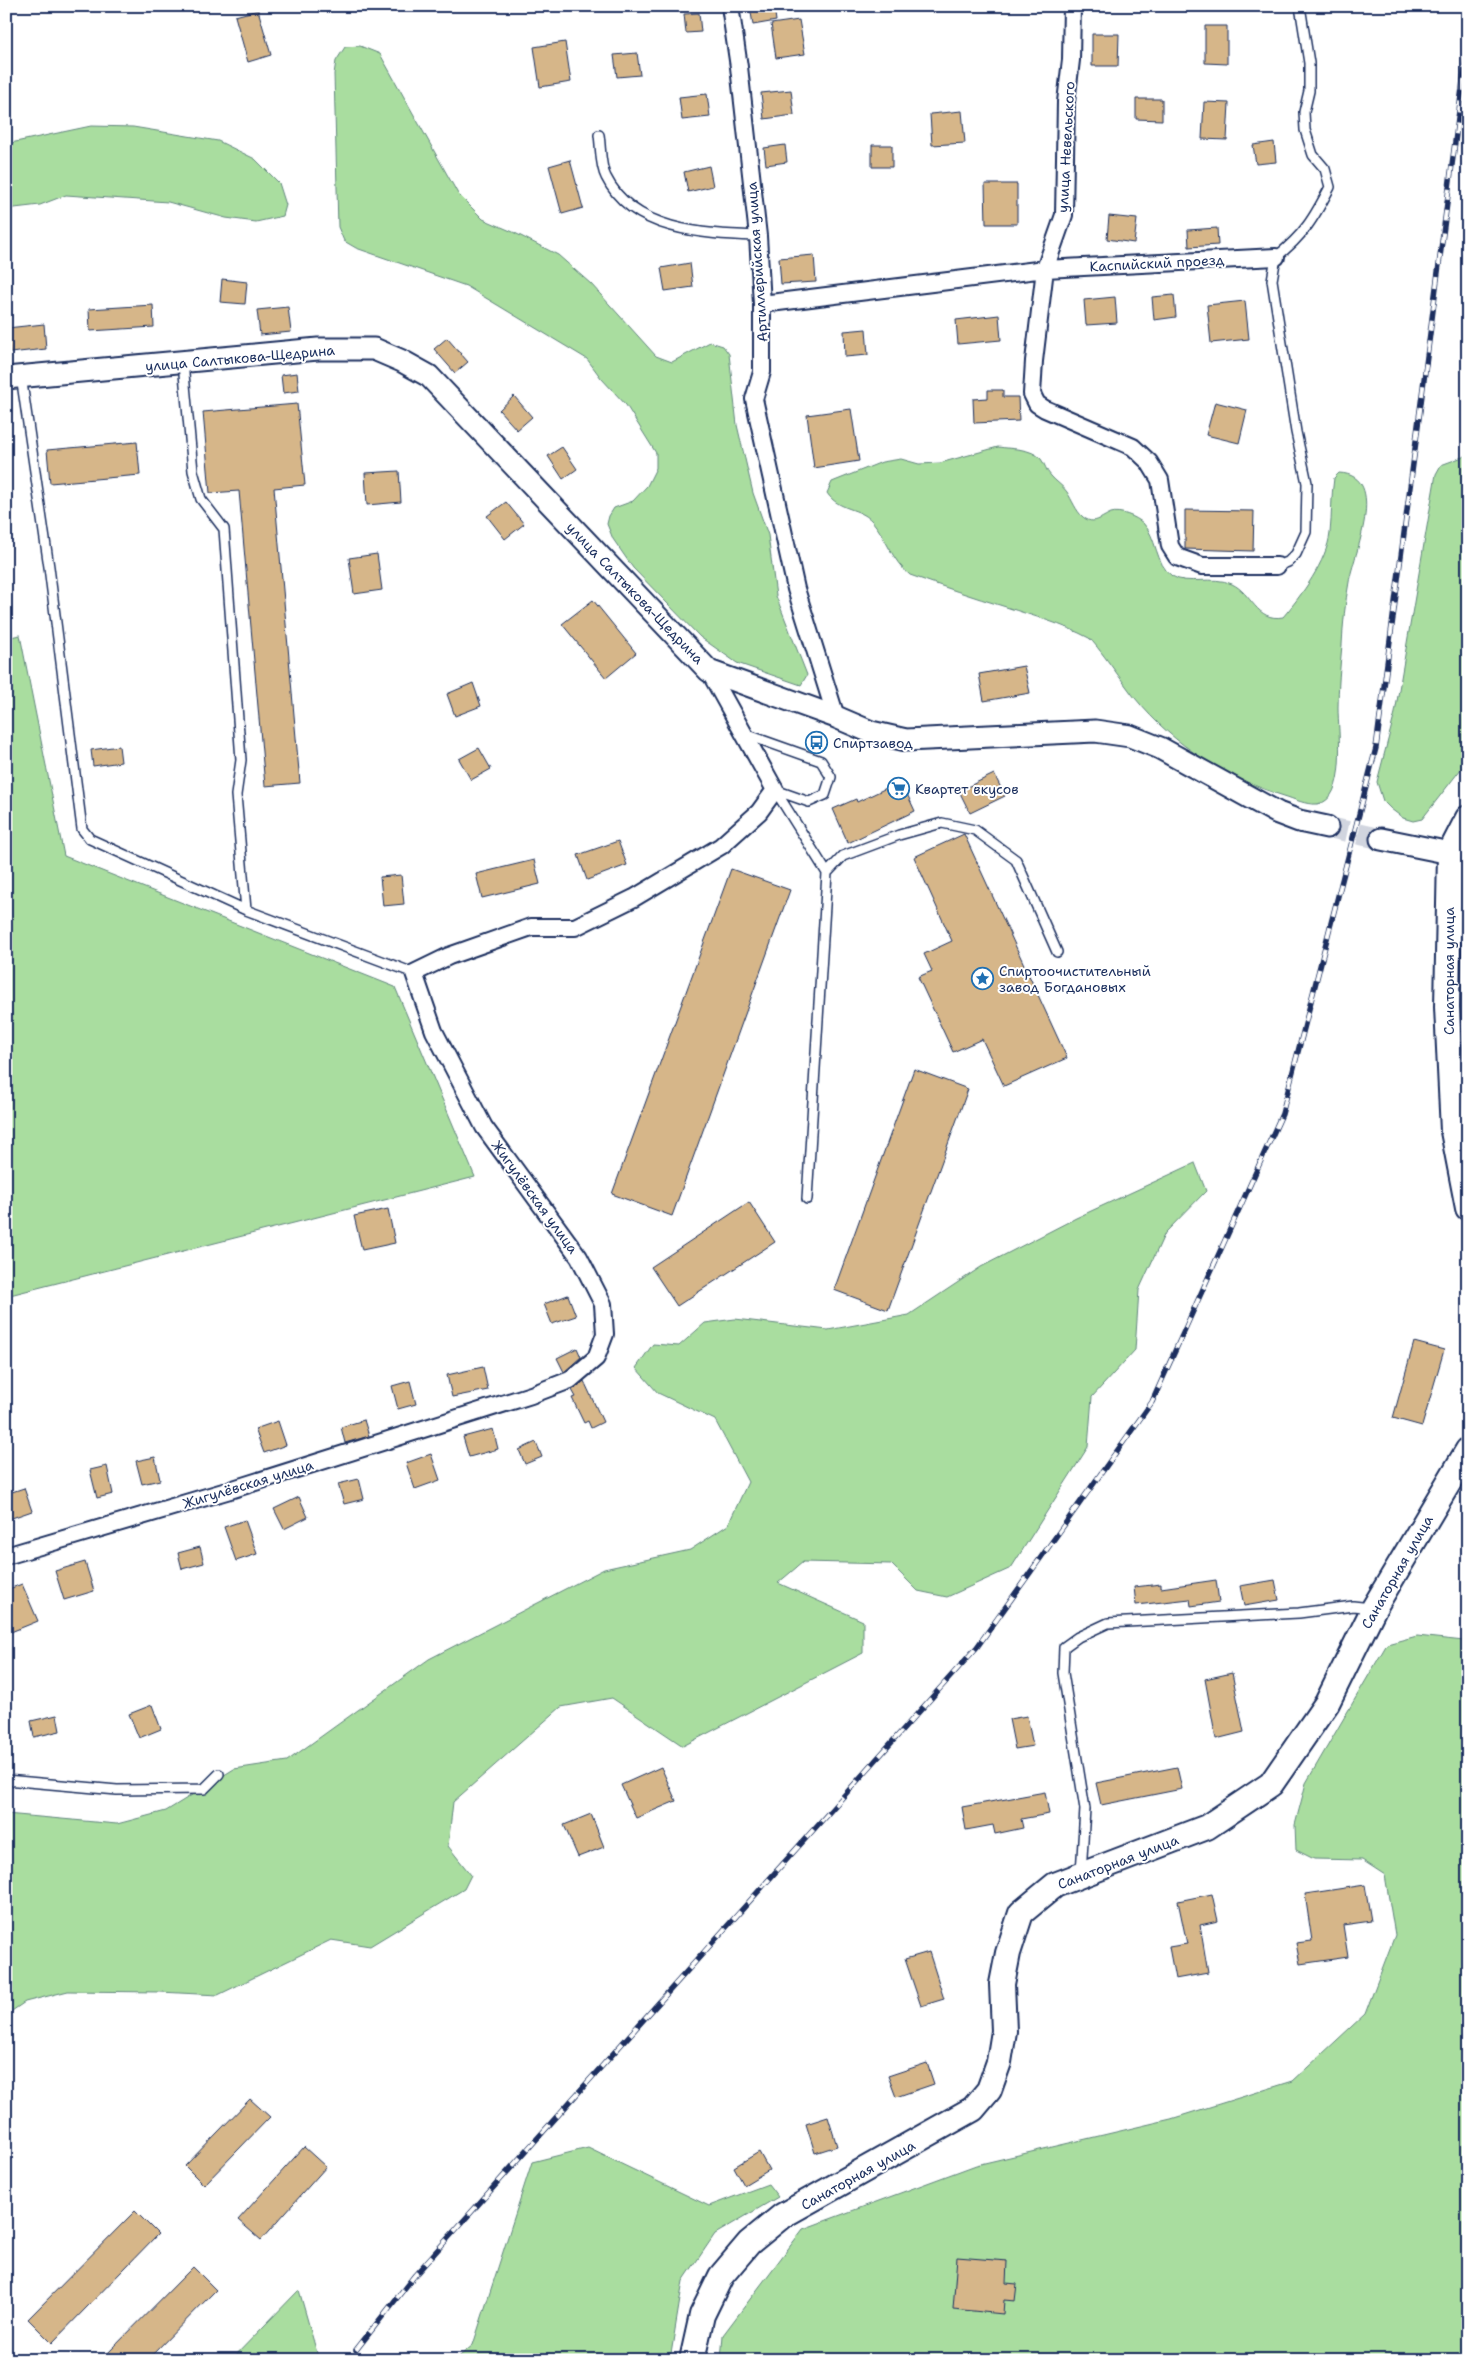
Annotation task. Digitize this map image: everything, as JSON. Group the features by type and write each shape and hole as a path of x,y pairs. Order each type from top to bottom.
{"main road":[{"path":"1450,853 1468,818"},
{"name":"Санаторная улица","path":"1450,853 1447,1016 1453,1131 1468,1208"},
{"name":"Санаторная улица","path":"692,2360 702,2315 721,2276 749,2243 782,2216 973,2108 989,2090 999,2062 1004,2031 1002,1984 1008,1953 1022,1912 1055,1886 1207,1827 1271,1784 1327,1703 1374,1608 1468,1450"}],"street":[{"name":"Артиллерийская улица","path":"730,6 739,67 758,236 762,304 762,372 754,399 796,589 836,717"},
{"name":"улица Невельского","path":"1072,6 1071,60 1066,102 1064,215 1045,269 1032,394 1037,404 1133,447 1149,462 1160,480 1170,546 1177,557 1202,566 1277,566"},
{"name":"Каспийский проезд","path":"762,304 1045,269 1276,257"},
{"name":"улица Салтыкова-Щедрина","path":"14,377 183,363 318,349 374,349 402,360 429,376 709,671 836,717 871,732 906,740 1095,730 1130,736 1160,748 1278,812 1299,821 1327,827"},
{"path":"414,973 449,956 531,927 575,927 634,898 721,846 760,812 775,790 709,671"},
{"path":"1381,839 1450,853"},
{"name":"Жигулёвская улица","path":"6,1556 230,1490 531,1395 570,1380 596,1358 605,1334 604,1304 579,1257 484,1127 434,1031 414,973"}],"lane":[{"path":"1277,566 1288,562 1296,554 1306,532 1307,484 1274,301 1272,280 1276,257 1297,240 1317,213 1330,187 1325,169 1313,155 1305,130 1304,112 1309,91 1309,63 1300,6"},
{"path":"599,135 605,176 619,195 637,211 673,227 713,234 758,236"},
{"path":"183,363 193,471 201,499 224,529 241,760 236,795 246,910"},
{"path":"14,377 49,567 82,828 90,839 246,910 414,973"},
{"path":"745,734 821,761 831,778 825,795 809,802 775,790"},
{"path":"775,790 827,874 807,1199"},
{"path":"827,874 843,856 899,835 942,823 974,830 1016,860 1057,952"},
{"path":"1081,1876 1085,1810 1063,1673 1064,1647 1078,1637 1108,1623 1298,1613 1353,1606 1374,1608"},
{"path":"6,1780 117,1790 204,1788 219,1774"}],"green space":[{"path":"360,46 380,54 458,194 483,219 558,255 591,284 656,356 672,362 710,342 723,346 729,354 737,425 753,493 768,535 776,596 807,675 801,685 737,663 700,637 633,568 613,539 607,524 609,516 614,508 633,501 647,486 656,468 656,453 626,405 601,378 587,359 466,286 356,248 344,241 338,227 334,74 336,61 345,47"},
{"path":"91,126 133,127 218,141 255,159 279,183 286,205 283,216 256,222 226,218 168,202 66,195 40,205 6,209 6,144"},
{"path":"998,447 1021,450 1037,455 1049,474 1067,492 1078,512 1087,520 1094,521 1111,513 1119,512 1132,516 1143,523 1148,529 1162,565 1172,576 1185,580 1225,581 1239,588 1260,611 1274,617 1283,617 1290,609 1312,578 1324,555 1330,533 1334,478 1339,473 1354,477 1363,487 1366,502 1365,518 1345,606 1338,693 1339,763 1333,791 1327,800 1317,804 1304,803 1242,780 1202,758 1150,715 1089,638 1048,621 910,575 898,563 882,534 872,521 861,513 837,503 827,493 832,482 882,462 901,459 919,464 940,463"},
{"path":"1468,455 1468,760 1422,819 1413,821 1403,818 1383,801 1377,782 1395,713 1436,474 1441,465"},
{"path":"20,635 64,856 395,987 475,1177 6,1296 6,638"},
{"path":"1195,1163 1206,1191 1165,1233 1139,1290 1135,1350 1092,1397 1088,1447 1011,1568 947,1597 918,1591 891,1564 803,1562 778,1583 863,1621 863,1653 683,1746 612,1698 561,1707 453,1802 448,1846 471,1875 464,1889 370,1946 331,1940 218,1995 68,1991 25,2002 6,2015 6,1814 117,1824 166,1811 234,1769 287,1761 429,1659 604,1569 690,1550 728,1525 748,1482 715,1420 658,1393 636,1368 653,1344 679,1346 705,1323 735,1319 828,1330 909,1315 981,1267 1076,1218"},
{"path":"1417,1636 1468,1643 1468,2360 721,2360 723,2335 803,2229 976,2165 1171,2119 1293,2081 1365,2014 1395,1935 1385,1875 1362,1860 1314,1859 1296,1850 1295,1825 1306,1783 1387,1644"},
{"path":"588,2148 709,2206 768,2184 778,2197 715,2234 683,2281 670,2360 455,2360 473,2345 532,2162"},
{"path":"299,2290 319,2360 231,2360"}],"building":[{"path":"750,6 774,6 776,21 753,25"},
{"path":"258,10 271,55 248,62 235,16"},
{"path":"699,13 701,32 686,33 684,14"},
{"path":"799,20 805,54 776,58 771,24"},
{"path":"1205,26 1227,26 1227,64 1205,63"},
{"path":"1092,34 1119,34 1118,66 1092,66"},
{"path":"565,42 571,82 540,87 534,47"},
{"path":"637,53 640,75 617,77 614,55"},
{"path":"791,90 794,115 764,119 761,93"},
{"path":"707,94 710,117 682,120 679,97"},
{"path":"1136,99 1162,99 1162,120 1136,119"},
{"path":"1204,102 1229,103 1227,140 1202,139"},
{"path":"962,111 965,143 932,145 930,114"},
{"path":"1274,142 1276,162 1256,164 1253,145"},
{"path":"785,145 787,162 766,165 764,148"},
{"path":"872,145 892,145 892,167 872,167"},
{"path":"570,160 583,208 562,214 549,166"},
{"path":"709,166 713,186 688,192 684,172"},
{"path":"985,184 1017,184 1017,224 986,224"},
{"path":"1109,216 1137,219 1134,243 1107,239"},
{"path":"1217,228 1218,245 1189,247 1188,230"},
{"path":"814,255 816,282 781,284 779,258"},
{"path":"690,263 693,287 665,291 661,268"},
{"path":"222,279 247,282 245,304 220,302"},
{"path":"1174,295 1176,317 1154,320 1152,297"},
{"path":"1115,297 1117,323 1086,325 1084,300"},
{"path":"1245,301 1249,339 1211,343 1207,305"},
{"path":"153,305 154,327 90,331 89,309"},
{"path":"288,307 291,332 260,335 257,310"},
{"path":"999,315 1001,340 958,344 956,320"},
{"path":"44,324 46,349 10,353 7,328"},
{"path":"866,329 868,355 845,357 844,331"},
{"path":"447,338 468,362 455,373 434,349"},
{"path":"297,373 299,391 283,393 281,375"},
{"path":"988,390 1003,390 1003,397 1018,397 1019,421 974,423 973,399 988,398"},
{"path":"514,396 532,417 517,430 499,410"},
{"path":"1215,402 1247,410 1239,443 1206,435"},
{"path":"297,404 305,485 274,488 300,783 265,786 239,491 210,493 203,412"},
{"path":"851,409 859,461 814,468 807,415"},
{"path":"137,442 140,475 50,483 47,450"},
{"path":"562,447 577,469 563,479 548,456"},
{"path":"399,471 401,502 367,505 365,473"},
{"path":"506,502 524,524 505,539 487,516"},
{"path":"1185,510 1254,511 1253,551 1185,549"},
{"path":"377,554 382,590 354,594 349,558"},
{"path":"593,600 636,653 606,678 562,624"},
{"path":"1024,666 1030,693 984,701 979,674"},
{"path":"473,683 481,706 455,716 447,694"},
{"path":"119,746 121,762 93,766 91,750"},
{"path":"479,748 491,769 471,780 459,759"},
{"path":"994,774 1005,796 970,813 959,791"},
{"path":"901,781 915,811 848,843 833,809 856,799 857,802"},
{"path":"964,834 1067,1058 1004,1086 982,1039 953,1052 918,977 932,971 924,954 952,941 914,857"},
{"path":"618,841 627,865 587,880 578,855"},
{"path":"534,860 540,884 482,898 476,874"},
{"path":"731,869 790,890 672,1216 612,1194"},
{"path":"401,875 404,904 383,906 380,877"},
{"path":"914,1069 968,1089 888,1310 834,1290"},
{"path":"749,1202 775,1242 677,1306 651,1267"},
{"path":"388,1209 395,1243 362,1250 354,1216"},
{"path":"568,1295 576,1316 552,1324 544,1304"},
{"path":"1414,1342 1444,1350 1422,1426 1393,1418"},
{"path":"577,1348 581,1357 564,1372 557,1358"},
{"path":"483,1367 488,1390 452,1397 447,1375"},
{"path":"410,1381 416,1404 398,1409 392,1386"},
{"path":"584,1381 603,1422 591,1428 588,1421 584,1423 572,1398 576,1397 572,1390"},
{"path":"364,1420 369,1436 345,1443 341,1427"},
{"path":"278,1421 286,1445 264,1453 255,1429"},
{"path":"493,1429 498,1449 469,1457 463,1437"},
{"path":"536,1442 542,1457 525,1464 519,1450"},
{"path":"431,1454 440,1480 415,1489 406,1463"},
{"path":"155,1457 160,1480 142,1484 136,1461"},
{"path":"107,1466 113,1494 97,1498 90,1470"},
{"path":"359,1479 364,1499 344,1504 338,1484"},
{"path":"24,1488 32,1511 6,1520 6,1494"},
{"path":"299,1497 308,1517 284,1529 274,1509"},
{"path":"245,1520 257,1554 236,1561 224,1527"},
{"path":"200,1547 204,1563 182,1569 178,1553"},
{"path":"85,1562 94,1591 64,1600 55,1571"},
{"path":"1216,1580 1219,1602 1191,1606 1190,1599 1136,1605 1134,1587 1161,1584 1161,1588"},
{"path":"1275,1580 1279,1600 1244,1606 1240,1586"},
{"path":"22,1584 38,1621 6,1634 6,1590"},
{"path":"1232,1673 1244,1732 1216,1739 1205,1679"},
{"path":"152,1705 161,1729 139,1738 129,1714"},
{"path":"57,1715 60,1731 34,1737 31,1721"},
{"path":"1027,1716 1033,1746 1015,1749 1009,1719"},
{"path":"661,1767 676,1801 636,1818 621,1785"},
{"path":"1177,1767 1182,1789 1101,1805 1096,1783"},
{"path":"1045,1792 1049,1814 1021,1819 1023,1828 995,1834 993,1825 966,1830 962,1807"},
{"path":"591,1814 604,1847 578,1857 564,1825"},
{"path":"1365,1885 1371,1921 1343,1925 1348,1957 1300,1964 1296,1943 1312,1941 1305,1894"},
{"path":"1212,1894 1218,1921 1200,1925 1208,1973 1175,1979 1169,1947 1187,1944 1178,1901"},
{"path":"929,1952 944,1999 921,2006 905,1959"},
{"path":"927,2063 934,2084 896,2097 888,2076"},
{"path":"250,2099 270,2117 204,2185 185,2166"},
{"path":"828,2117 837,2146 815,2153 806,2124"},
{"path":"304,2147 326,2167 261,2240 238,2220"},
{"path":"759,2152 769,2170 744,2185 734,2167"},
{"path":"135,2211 158,2234 52,2343 28,2319"},
{"path":"957,2257 1007,2261 1006,2283 1017,2284 1015,2301 1004,2300 1003,2314 953,2309"},
{"path":"193,2267 216,2290 147,2360 101,2360"}],"tunnel":[{"path":"1327,827 1381,839"}],"railway":[{"path":"356,2350 415,2275 977,1647 1152,1402 1282,1114 1376,748 1468,42"}],"place":[{"name":"Спиртзавод","path":"817,743"},
{"name":"Квартет вкусов","path":"899,789"},
{"name":"Спиртоочистительный завод Богдановых","path":"983,979"}]}
